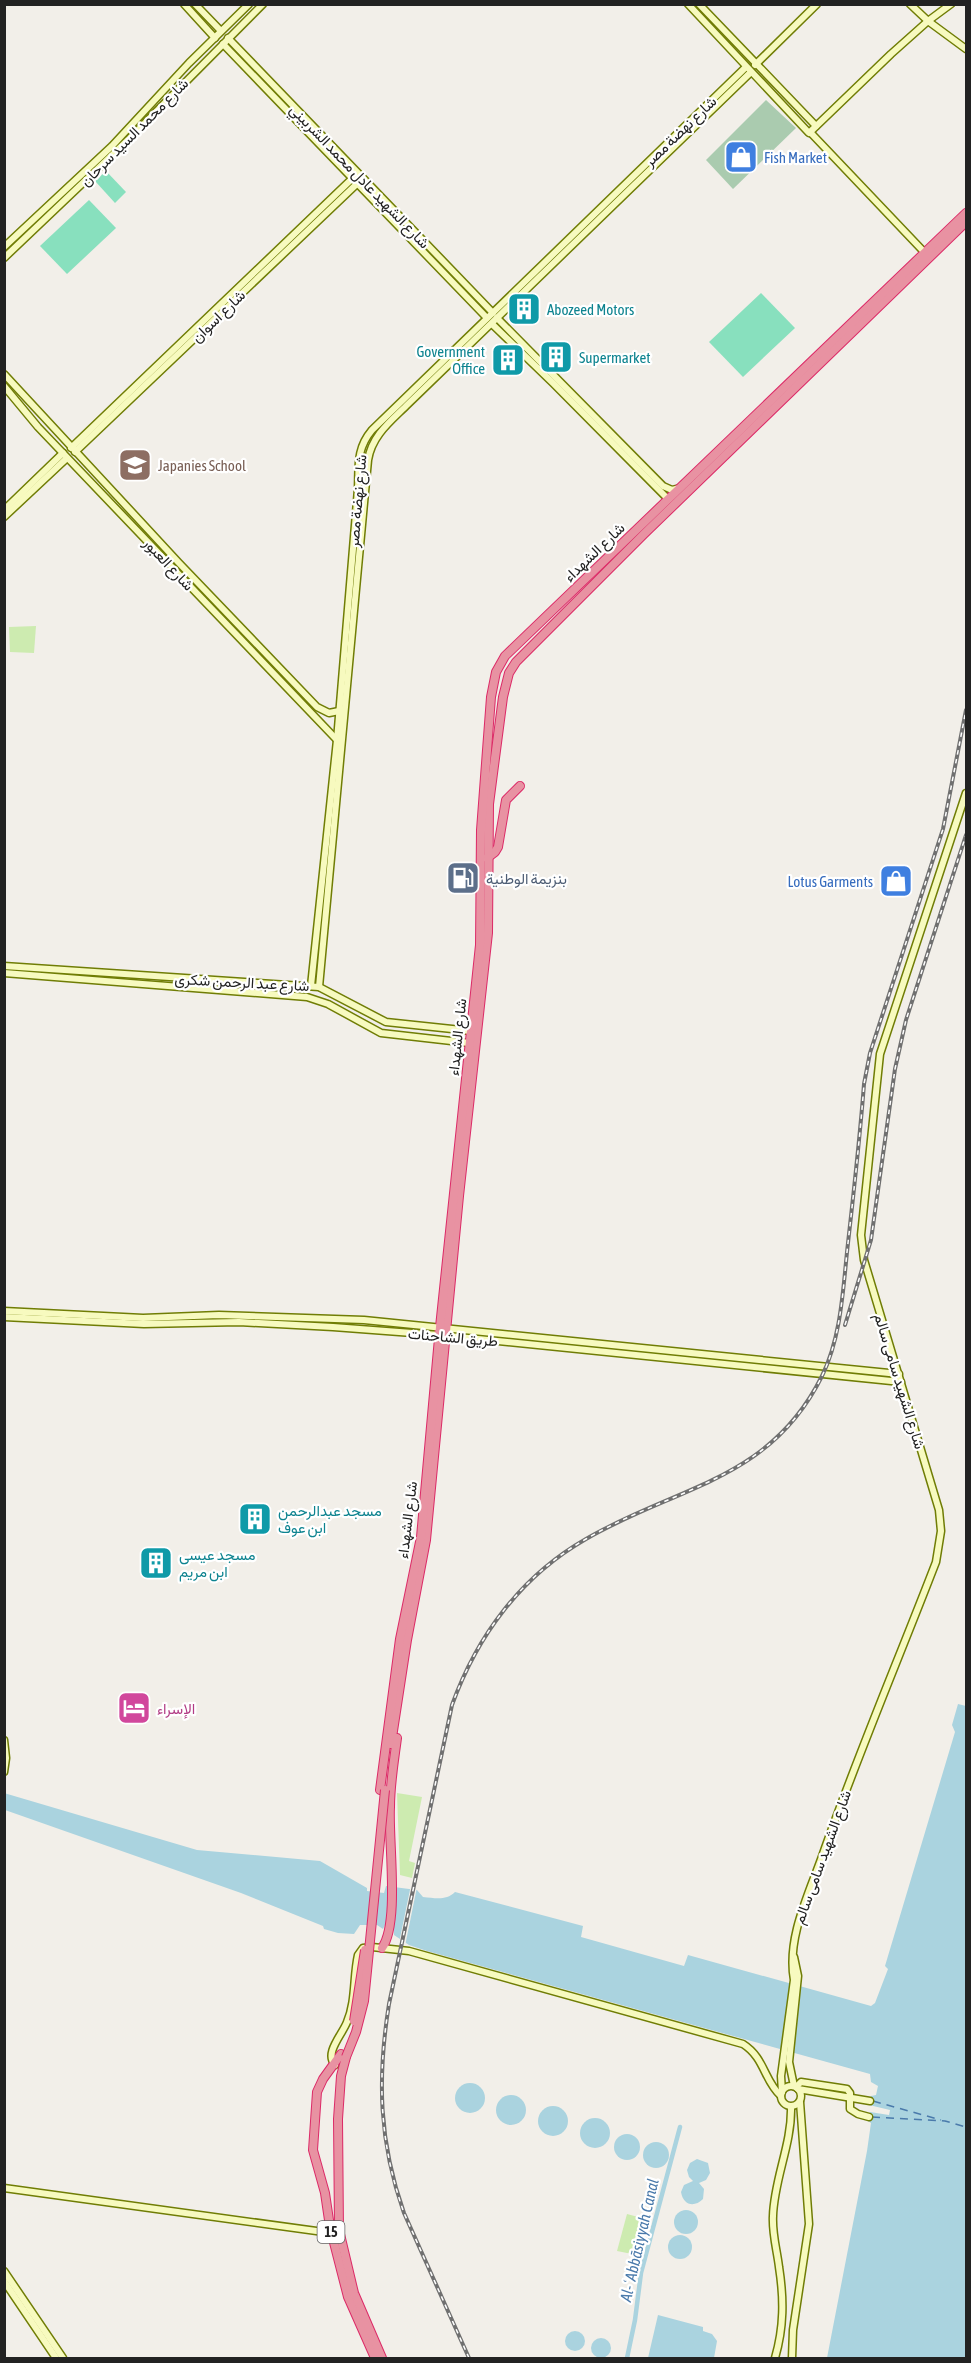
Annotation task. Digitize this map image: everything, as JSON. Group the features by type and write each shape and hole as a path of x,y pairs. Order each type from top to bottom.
{"highway":[{"name":"شارع الشهداء","path":"928,255 966,213"},
{"name":"شارع الشهداء","path":"343,2056 359,2000 400,1639 421,1537 487,944 489,804 507,680 516,662 723,452 928,255 966,222"},
{"name":"شارع الشهداء","path":"454,1226 481,932 481,819 494,678 505,656 668,499 711,464"},
{"path":"494,678 501,682 507,680"},
{"path":"491,697 498,693 503,697"},
{"path":"487,858 498,847 506,800 520,786"},
{"name":"شارع الشهداء","path":"383,1790 426,1540 443,1331"},
{"path":"386,1947 393,1878 389,1826 397,1731 396,1716"},
{"name":"15","path":"343,2056 323,2079 317,2092 313,2151 326,2193 331,2233 348,2297 375,2358"},
{"name":"15","path":"343,2056 338,2119 339,2230 354,2293 382,2358"}],"street":[{"path":"184,4 215,38"},
{"path":"195,4 221,31"},
{"name":"شارع محمد السيد سرحان","path":"4,246 119,139 189,63 249,4"},
{"name":"شارع محمد السيد سرحان","path":"4,258 128,140 263,4"},
{"path":"688,4 797,121 928,255"},
{"path":"699,4 816,126"},
{"path":"755,64 817,4"},
{"path":"910,4 928,21 966,49"},
{"path":"810,133 928,21 951,4"},
{"path":"717,35 723,30"},
{"name":"شارع الشهيد عادل محمد الشربيني","path":"225,41 489,321 556,380 663,486 672,490 681,488"},
{"path":"189,63 191,68 196,69"},
{"name":"شارع نهضة مصر","path":"319,987 318,953 358,489 358,458 361,447 368,433 404,403 748,69"},
{"path":"178,75 183,76 184,82"},
{"path":"797,121 801,119 803,113"},
{"name":"شارع الشهيد عادل محمد الشربيني","path":"357,179 495,315 668,499"},
{"name":"شارع اسوان","path":"73,450 357,179"},
{"name":"شارع العبور","path":"4,374 317,707 329,713 339,711"},
{"name":"شارع العبور","path":"4,386 38,427 337,740"},
{"path":"23,408 28,409 31,403"},
{"name":"شارع نهضة مصر","path":"311,986 318,953 368,460 379,433 404,403"},
{"path":"38,427 39,423 46,420"},
{"path":"4,510 65,455"},
{"path":"4,517 65,455"},
{"path":"141,534 148,529"},
{"path":"282,682 288,676"},
{"name":"شارع الشهيد سامى سالم","path":"781,2094 780,2081 786,2062 796,1980 795,1933 833,1825 939,1552 941,1531 939,1510 861,1243 874,1088 884,1037 966,794"},
{"name":"شارع عبد الرحمن شكرى","path":"4,966 195,984"},
{"name":"شارع عبد الرحمن شكرى","path":"4,974 195,984 311,986 319,987 392,1023 471,1031"},
{"name":"شارع عبد الرحمن شكرى","path":"208,984 315,998 387,1035 470,1043"},
{"path":"355,1019 359,1015 360,1008"},
{"path":"366,1026 367,1020 372,1015"},
{"path":"455,1042 458,1037 457,1030"},
{"name":"طريق الشاحنات","path":"4,1311 143,1318 209,1315 348,1319 573,1348 899,1374"},
{"name":"طريق الشاحنات","path":"4,1317 144,1324 239,1322 443,1331 573,1340 901,1382"},
{"path":"333,1318 335,1322 333,1327"},
{"path":"347,1328 345,1324 348,1319"},
{"path":"573,1340 573,1348"},
{"path":"595,1342 595,1350"},
{"path":"4,1740 6,1758 4,1772"},
{"path":"335,2066 331,2061 331,2054 351,2009 358,1955 367,1947 386,1947 409,1951 744,2044 760,2060 776,2091 781,2094 783,2103 791,2107"},
{"path":"786,2062 801,2096 809,2224 793,2330 792,2358"},
{"path":"781,2094 786,2087 870,2101"},
{"path":"850,2097 849,2105 853,2112 869,2117"},
{"path":"791,2107 800,2102"},
{"path":"775,2358 782,2332 784,2310 773,2213 791,2107"},
{"path":"4,2188 331,2233"},
{"path":"4,2271 63,2358"},
{"path":"4,2281 56,2358"}],"green space":[{"path":"766,100 796,128 733,189 706,160"},
{"path":"106,171 126,192 115,203 95,181"},
{"path":"89,200 116,228 67,274 40,246"},
{"path":"761,293 795,328 743,377 709,342"},
{"path":"36,626 34,653 10,652 9,627"},
{"path":"397,1793 422,1797 409,1861 415,1863 412,1878 400,1875"},
{"path":"627,2214 642,2218 632,2254 617,2251"}],"water":[{"path":"958,1704 966,1706 966,2358 827,2358 867,2151 871,2123 868,2121 870,2112 889,2115 890,2110 869,2105 871,2096 876,2095 878,2086 871,2082 870,2074 427,1951 409,1945 394,1935 394,1927 385,1925 383,1929 377,1925 360,1925 354,1934 324,1929 323,1926 241,1893 5,1810 4,1793 197,1850 320,1861 367,1888 367,1891 384,1893 386,1886 417,1890 423,1897 436,1898 448,1897 455,1892 583,1926 581,1937 684,1966 688,1955 871,2006 875,2003 888,1969 885,1966 955,1732 952,1725"},
{"path":"470,2083 481,2087 485,2098 481,2109 470,2113 459,2109 455,2098 459,2087"},
{"path":"511,2095 522,2099 526,2110 522,2121 511,2125 500,2121 496,2110 500,2099"},
{"path":"553,2106 564,2110 568,2121 564,2132 553,2136 542,2132 538,2121 542,2110"},
{"path":"595,2118 606,2122 610,2133 606,2144 595,2148 584,2144 580,2133 584,2122"},
{"path":"627,2134 636,2138 640,2147 636,2156 627,2160 618,2156 614,2147 618,2138"},
{"path":"656,2142 665,2146 669,2155 665,2164 656,2168 647,2164 643,2155 647,2146"},
{"path":"697,2159 708,2163 710,2173 706,2180 699,2183 704,2189 703,2199 696,2204 689,2204 684,2200 681,2192 684,2185 693,2181 687,2170 690,2163"},
{"path":"686,2210 694,2214 698,2222 694,2230 686,2234 678,2230 674,2222 678,2214"},
{"path":"680,2235 688,2239 692,2247 688,2255 680,2259 672,2255 668,2247 672,2239"},
{"path":"658,2315 703,2327 703,2331 712,2334 717,2341 714,2358 648,2358"},
{"path":"571,2331 579,2331 585,2337 585,2345 579,2351 571,2351 565,2345 565,2337"},
{"path":"597,2338 605,2338 611,2344 611,2352 605,2358 597,2358 591,2352 591,2344"}],"pier":[{"path":"411,1885 417,1887 405,1946 399,1943"}],"waterway":[{"name":"Al-ʿAbbāsiyyah Canal","path":"627,2358 641,2273 680,2127"}],"ferry route":[{"path":"873,2101 941,2120"},
{"path":"872,2117 945,2121 966,2127"}],"railway":[{"path":"469,2358 404,2213 389,2161 382,2084 389,2004 452,1705 474,1655 488,1632 504,1610 541,1571 586,1539 620,1521 719,1477 748,1460 776,1438 801,1411 822,1376 834,1344 841,1310 864,1084 870,1053 943,829 966,710"},
{"path":"845,1325 871,1240 895,1069 906,1020 966,835"}],"place":[{"name":"Fish Market","path":"741,157"},
{"name":"Abozeed Motors","path":"524,309"},
{"name":"Supermarket","path":"556,357"},
{"name":"Government Office","path":"508,360"},
{"name":"Japanies School","path":"135,465"},
{"name":"بنزيمة الوطنية","path":"463,878"},
{"name":"Lotus Garments","path":"896,881"},
{"name":"مسجد عبدالرحمن ابن عوف","path":"255,1519"},
{"name":"مسجد عيسى ابن مريم","path":"156,1563"},
{"name":"الإسراء","path":"134,1708"}]}
